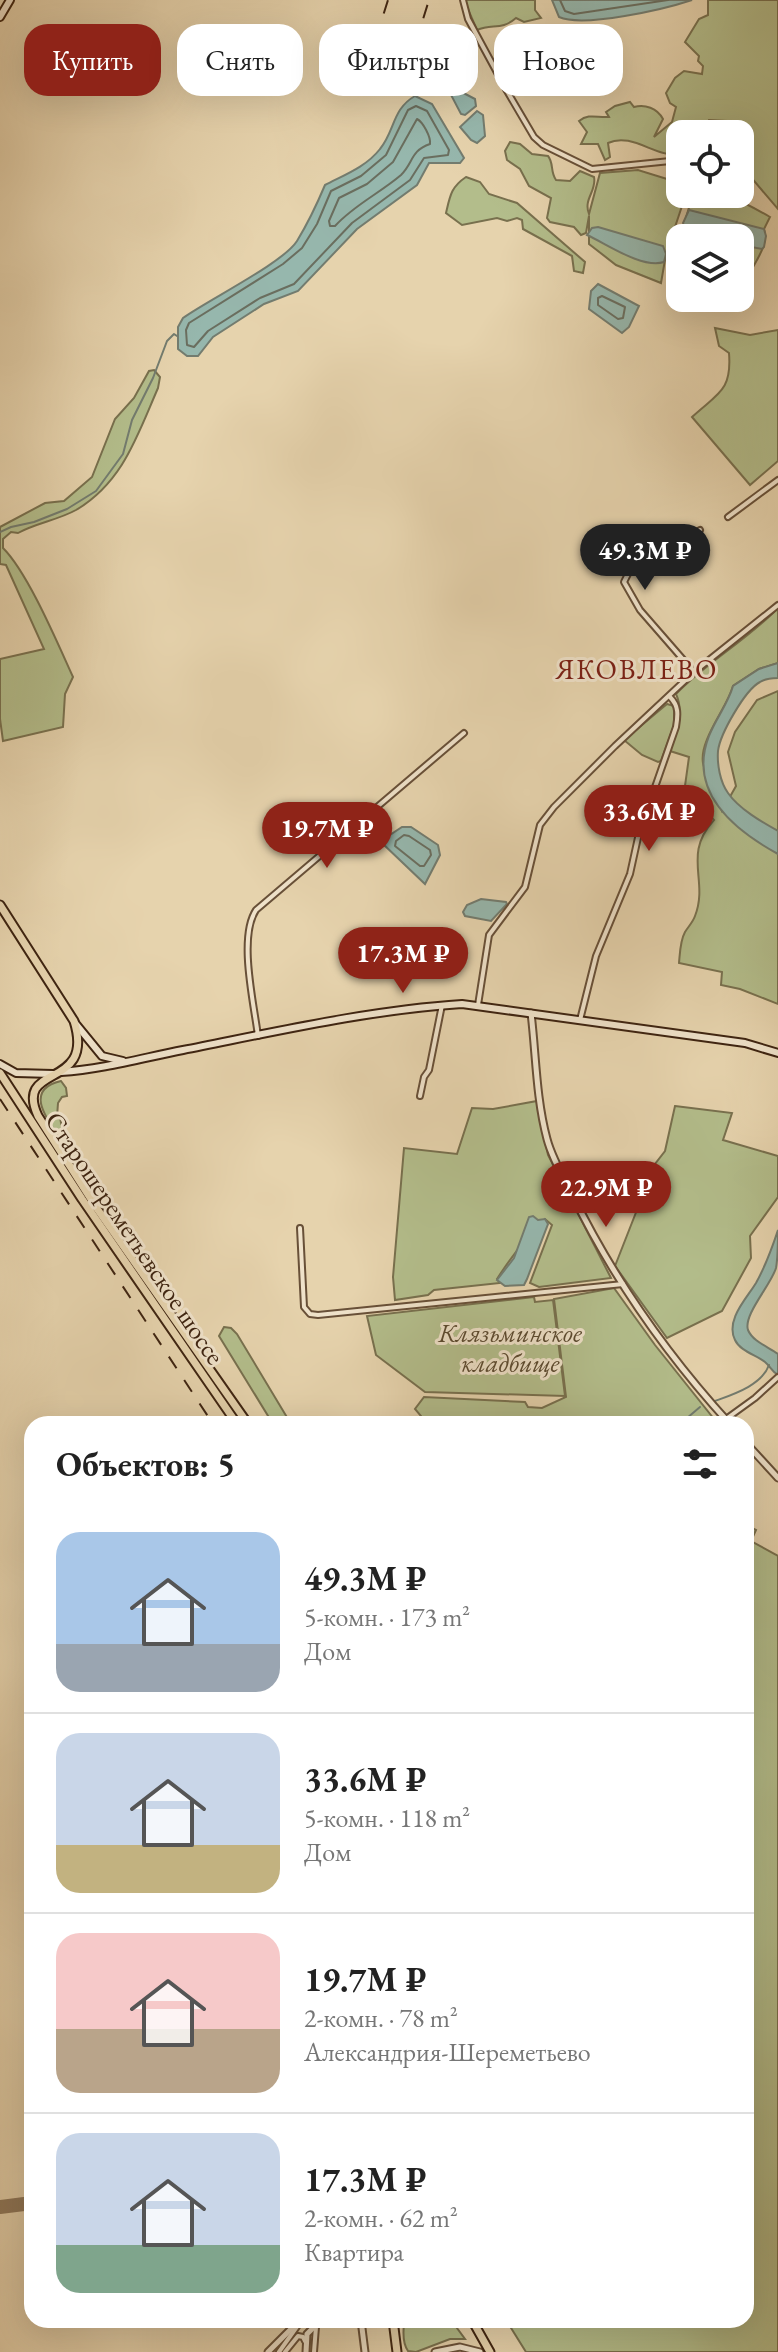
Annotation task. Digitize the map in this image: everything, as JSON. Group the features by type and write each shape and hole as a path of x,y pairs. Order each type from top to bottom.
{"main road":[{"path":"0,17 10,0"},
{"path":"0,905 74,1021 102,1056 127,1062"},
{"path":"0,1064 16,1073 86,1070 258,1036 442,1005 478,1005 745,1043 778,1053"},
{"name":"Старошереметьевское шоссе","path":"74,1021 79,1049 73,1061 37,1087 34,1104 38,1116 106,1222 242,1416"},
{"name":"Старошереметьевское шоссе","path":"0,1073 82,1199 231,1416"},
{"path":"394,2328 397,2352"},
{"path":"475,2328 490,2352"}],"street":[{"path":"463,0 468,19 507,91 534,137 543,145 592,169 666,161"},
{"path":"728,517 778,480"},
{"path":"694,672 640,610 624,582 631,568 700,530"},
{"path":"478,1005 489,935 525,887 540,825 615,746 694,672 748,632 778,605"},
{"path":"580,1020 596,956 630,874 639,833 676,727 677,707 670,697"},
{"path":"258,1036 249,952 251,918 262,904 464,733"},
{"path":"420,1096 424,1077 429,1070 442,1005"},
{"path":"531,1013 550,1148 585,1219 623,1284 678,1364 723,1416"},
{"path":"300,1228 302,1300 310,1314 355,1313 623,1284"},
{"path":"735,1416 778,1377"},
{"path":"754,1452 778,1478"},
{"path":"270,2351 293,2328"},
{"path":"282,2352 296,2328"},
{"path":"306,2352 305,2341 313,2328"},
{"path":"314,2352 318,2328"},
{"path":"362,2328 365,2352"},
{"path":"282,2352 298,2336 305,2341"},
{"path":"435,2352 460,2347 480,2352"}],"green space":[{"path":"464,0 535,0 535,10 541,18 524,22 516,18 506,24 478,30 478,24 474,24"},
{"path":"708,0 778,0 778,209 754,181 754,120 673,120 676,107 670,103 666,93 675,78 684,71 702,74 699,56 685,42 699,19 708,15"},
{"path":"630,102 634,107 650,108 663,119 654,137 666,127 666,154 634,142 617,140 608,143 610,157 605,160 598,144 581,144 587,132 579,121 590,116 609,117 606,112"},
{"path":"510,142 520,144 532,154 548,156 556,180 570,181 580,171 594,177 589,214 600,173 638,170 666,179 666,208 681,208 676,224 666,224 666,254 661,283 616,265 589,244 589,216 586,233 581,235 574,227 550,222 547,218 551,198 529,186 520,169 507,160 505,151"},
{"path":"466,177 480,182 489,194 517,203 585,262 583,273 574,271 572,256 523,229 522,220 497,218 462,225 446,213 454,188"},
{"path":"689,208 754,208 770,217 764,229 763,248 754,265 754,224 684,224"},
{"path":"715,328 750,335 778,330 778,461 750,485 692,417 716,396 728,376 729,353 719,346"},
{"path":"154,370 160,377 158,388 127,456 106,486 76,510 18,533 11,532 3,539 3,548 32,591 73,677 65,694 63,727 3,741 0,659 44,649 6,565 0,564 0,527 45,503 64,501 92,477 115,419 134,398 149,371"},
{"path":"778,608 778,663 759,669 733,686 705,744 703,763 722,811 736,786 728,752 735,732 757,700 778,691 778,1004 721,985 722,972 679,963 682,939 699,903 700,845 714,820 701,805 684,793 689,757 670,751 680,716 676,694"},
{"path":"667,704 674,706 674,725 658,762 642,755 624,740"},
{"path":"61,1081 67,1096 58,1103 57,1117 60,1118 63,1143 46,1117 41,1099 49,1085"},
{"path":"537,1101 548,1155 611,1278 539,1287 530,1283 552,1225 545,1219 508,1263 497,1279 500,1283 434,1290 428,1295 395,1300 393,1277 404,1148 457,1154 472,1108 493,1109"},
{"path":"675,1106 732,1113 723,1140 778,1156 778,1197 750,1236 751,1258 722,1311 667,1338 615,1266 655,1164 665,1151"},
{"path":"614,1288 712,1416 421,1416 415,1409 424,1397 525,1402 528,1407 542,1408 566,1397 554,1299"},
{"name":"Клязьминское кладбище","path":"534,1297 535,1302 553,1300 565,1396 425,1392 376,1355 367,1316"},
{"path":"224,1327 231,1328 237,1334 286,1416 268,1416 219,1336"},
{"path":"754,1543 778,1556 778,2352 526,2352 511,2328 754,2328"},
{"path":"404,2328 457,2328 465,2339 450,2339 416,2352 408,2351"}],"water":[{"path":"552,0 692,0 605,19 571,20 559,17"},
{"path":"415,96 432,104 464,158 460,163 429,163 417,185 357,229 298,291 264,304 213,337 198,356 187,356 178,349 178,327 183,318 289,250 305,227 325,185 374,155 408,101"},
{"path":"452,96 475,99 476,106 465,115 461,114"},
{"path":"477,111 483,115 485,136 477,143 460,127"},
{"path":"689,210 744,224 683,224"},
{"path":"754,226 764,229 766,236 762,249 754,248"},
{"path":"598,227 663,246 666,254 664,262 635,259 587,235 592,228"},
{"path":"598,284 639,306 629,327 622,333 589,309 591,291"},
{"path":"778,663 778,678 760,682 734,713 723,734 718,756 721,778 733,799 751,815 778,831 778,854 746,833 719,807 704,775 704,756 709,736 733,686 759,669"},
{"path":"402,827 411,827 438,845 440,855 425,884 382,843"},
{"path":"481,899 507,904 491,921 465,916 463,912 467,905"},
{"path":"529,1217 538,1220 545,1219 548,1224 527,1279 524,1285 505,1286 497,1280 514,1258"},
{"path":"778,1230 776,1268 753,1308 748,1330 754,1338 778,1354 778,1375 765,1362 741,1347 735,1340 733,1325 759,1277"}],"waterway":[{"path":"0,532 67,509 96,491 123,454 132,420 167,341 174,334 177,336"},
{"path":"715,1401 754,1383 769,1365"},
{"path":"689,1416 700,1407"}],"taxiway":[{"path":"0,2207 24,2204"}],"railway":[{"path":"380,24 388,0"},
{"path":"422,24 429,0"},
{"path":"0,1099 208,1416"}],"district":[{"name":"ЯКОВЛЕВО","path":"637,669"}]}
